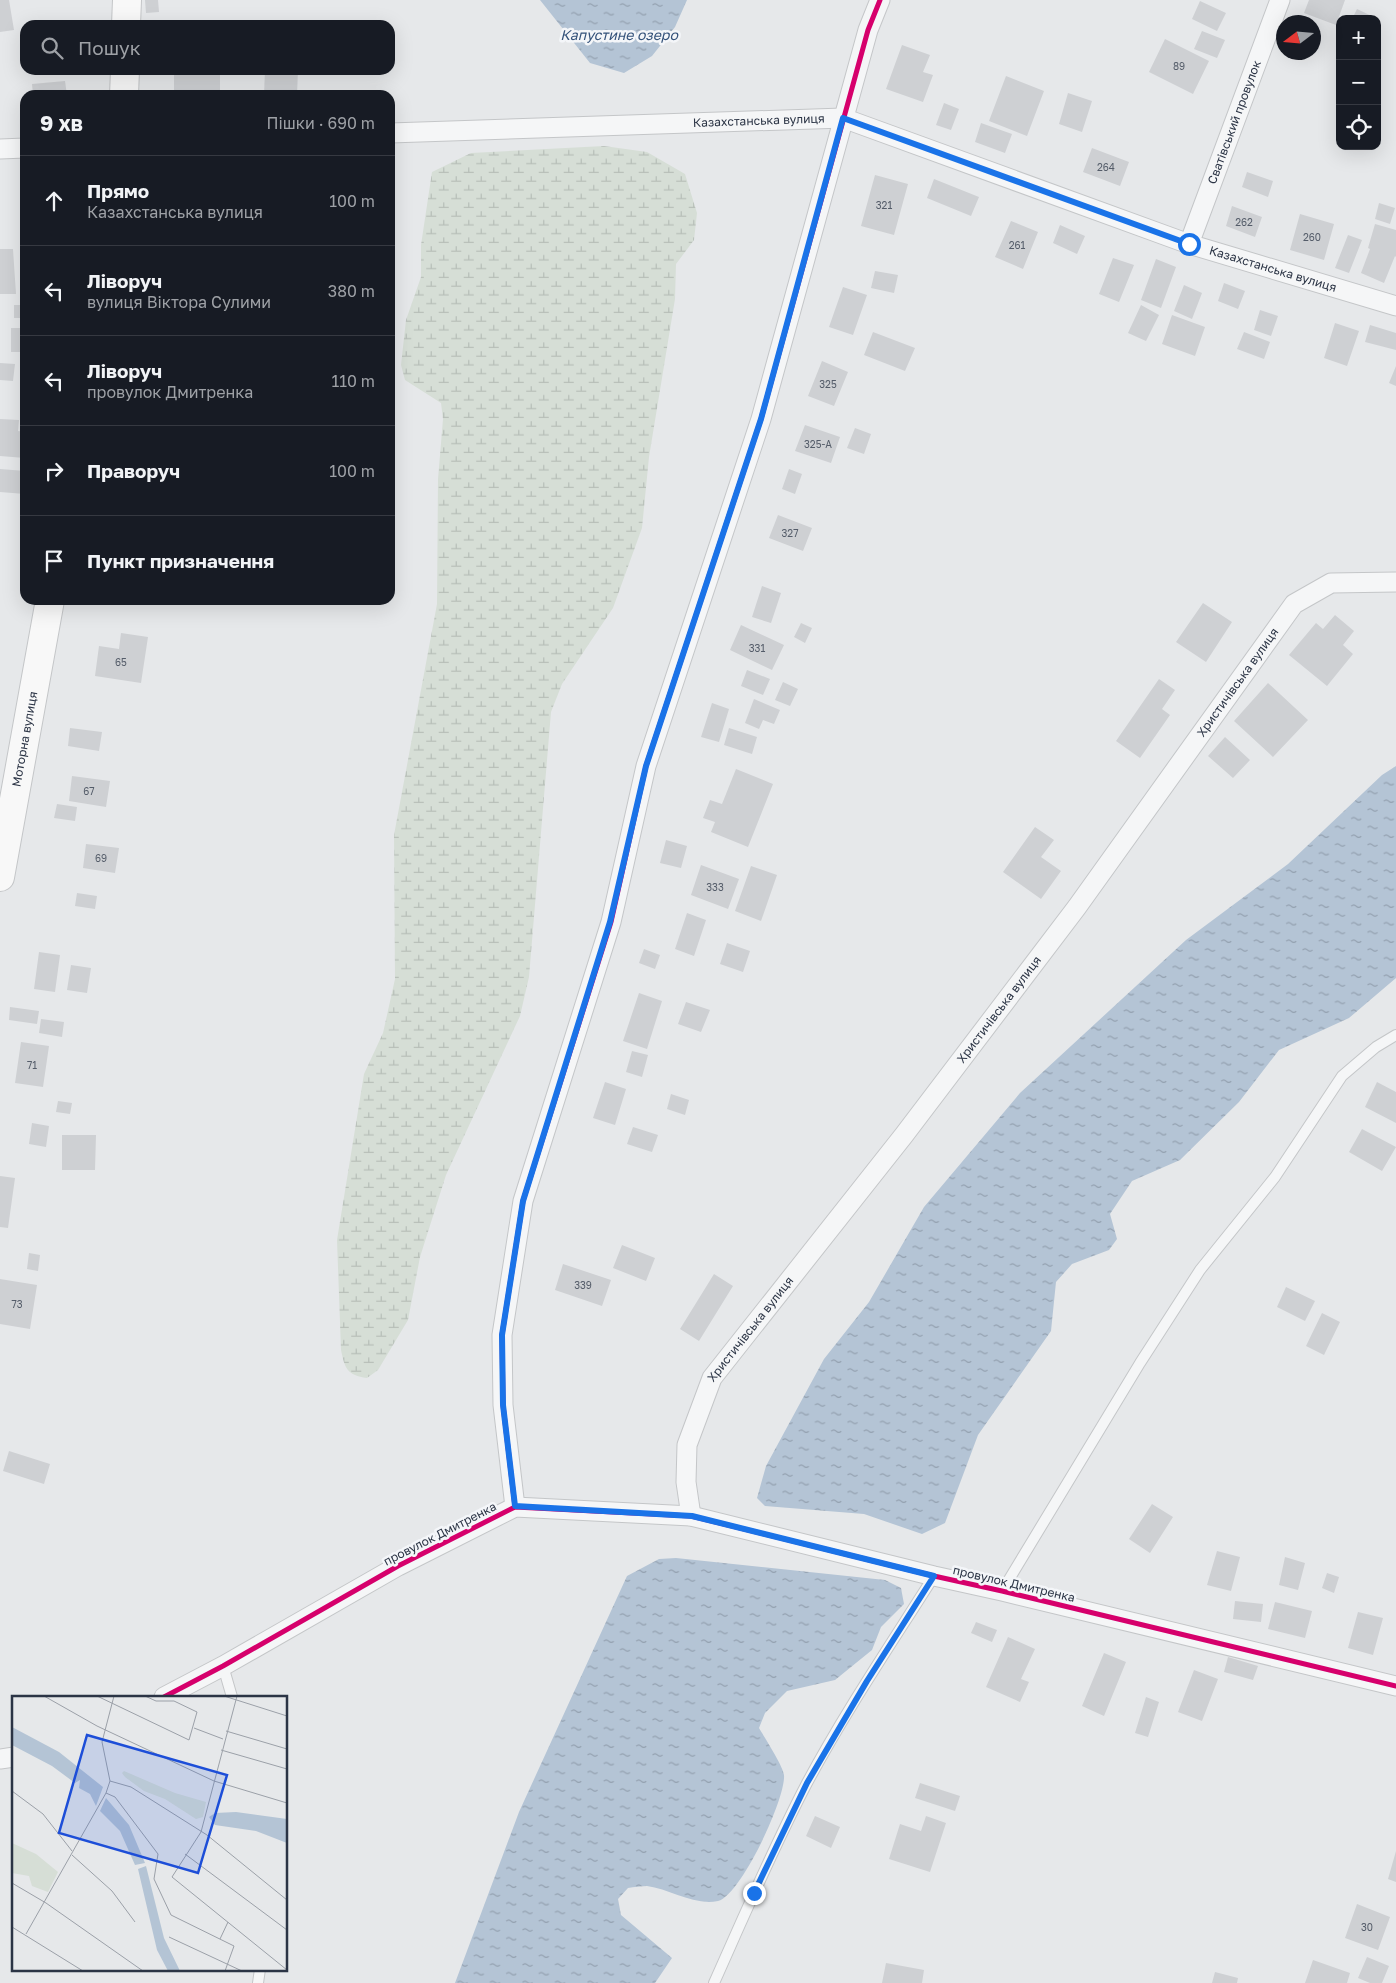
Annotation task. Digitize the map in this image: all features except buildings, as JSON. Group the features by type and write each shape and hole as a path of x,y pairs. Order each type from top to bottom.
{"street":[{"path":"126,20 127,0"},
{"path":"515,1506 503,1405 502,1335 523,1201 610,922 646,766 761,419 843,118 868,30 880,0"},
{"name":"Сватівський провулок","path":"1189,244 1280,0"},
{"path":"124,90 125,75"},
{"name":"Казахстанська вулиця","path":"395,133 843,118 1189,244 1396,306"},
{"path":"0,149 20,148"},
{"name":"Христичівська вулиця","path":"692,1516 686,1482 687,1445 712,1378 904,1134 1077,907 1294,604 1331,583 1396,582"},
{"name":"Моторна вулиця","path":"0,877 49,605"},
{"name":"провулок Дмитренка","path":"166,1696 223,1666 398,1566 515,1506 692,1516 934,1576 1396,1686"}],"lane":[{"path":"1002,1591 1140,1363 1200,1270 1275,1178 1342,1076 1376,1047 1396,1035"},
{"path":"714,1983 754,1893 807,1783 867,1681 934,1576"},
{"path":"223,1666 232,1696"},
{"path":"258,1983 260,1970"}],"green space":[{"path":"604,146 647,152 685,174 697,213 694,240 676,264 675,299 649,457 642,528 613,608 562,684 551,712 529,977 520,1016 446,1175 420,1257 408,1320 378,1370 367,1378 360,1377 348,1370 341,1350 337,1240 364,1074 383,1033 395,979 394,835 437,604 438,479 443,419 441,403 405,380 401,365 406,320 421,277 421,245 432,172 471,153"}],"water":[{"name":"Капустине озеро","path":"540,0 687,0 675,27 652,56 624,73 590,63"},
{"path":"1396,766 1396,978 1349,1018 1279,1050 1239,1102 1180,1160 1132,1181 1110,1214 1117,1239 1109,1250 1072,1264 1056,1282 1051,1331 978,1435 945,1523 922,1534 864,1514 765,1506 757,1498 766,1466 824,1359 869,1302 924,1207 1020,1093 1186,940 1288,864 1382,775"},
{"path":"676,1558 885,1580 901,1588 904,1604 881,1627 872,1650 835,1680 787,1691 765,1713 759,1728 783,1771 783,1787 770,1823 750,1865 728,1895 718,1901 709,1902 645,1886 628,1888 618,1899 621,1915 672,1958 655,1983 455,1983 519,1812 627,1576 659,1559"}],"cycle path":[{"path":"515,1507 503,1405 502,1335 523,1201 611,922 646,766 761,419 868,30 880,0"},
{"path":"166,1696 223,1666 398,1566 515,1507 691,1516 1396,1686"}],"route":[{"path":"754,1893 807,1783 867,1681 934,1576 692,1516 515,1506 503,1405 502,1335 523,1201 610,922 646,766 761,419 843,118 1189,244"}]}
